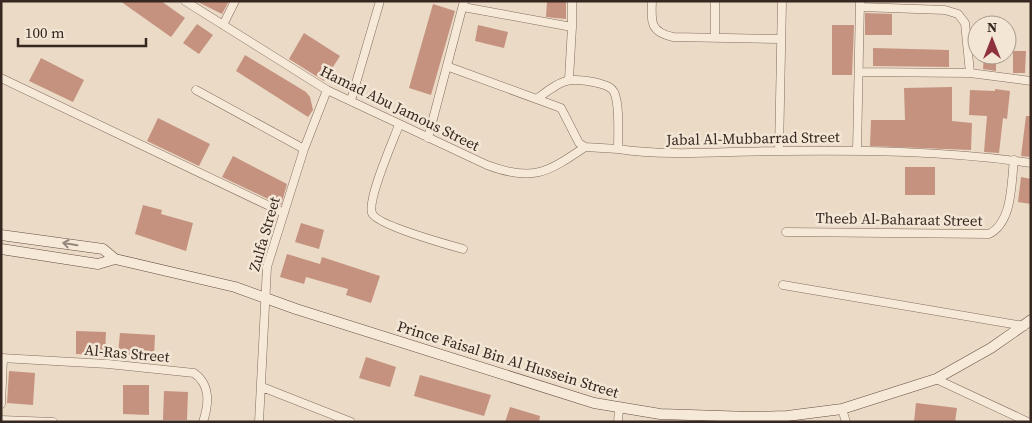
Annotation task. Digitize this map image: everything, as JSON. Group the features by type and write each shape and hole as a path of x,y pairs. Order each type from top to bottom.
{"street":[{"name":"Hamad Abu Jamous Street","path":"185,1 327,90 351,100 399,126 487,165 526,175 561,164 586,147"},
{"path":"223,24 235,1"},
{"path":"351,100 380,1"},
{"path":"569,79 572,1"},
{"path":"652,1 651,21 654,28 662,35 780,39"},
{"path":"715,37 716,1"},
{"path":"779,150 782,88 780,39 782,1"},
{"path":"428,138 464,4 572,27"},
{"path":"857,151 860,4 945,10 958,14 965,23 970,73"},
{"path":"448,67 538,98 561,108 576,138 586,147"},
{"path":"859,72 970,73 1031,81"},
{"path":"1,78 284,213"},
{"path":"538,98 558,83 569,79 612,88 616,97 618,149"},
{"path":"196,90 304,149"},
{"name":"Zulfa Street","path":"259,422 262,387 264,296 267,267 304,149 327,90"},
{"path":"399,126 372,200 371,212 374,216 400,229 463,249"},
{"name":"Jabal Al-Mubbarrad Street","path":"586,147 660,153 779,150 857,151 1014,160 1031,163"},
{"name":"Theeb Al-Baharaat Street","path":"786,232 989,234 999,227 1006,213 1014,160"},
{"name":"Prince Faisal Bin Al Hussein Street","path":"1,235 103,249 115,259 264,296 296,309 568,395 619,409 692,416 798,418 842,409 936,379 1027,323"},
{"name":"Prince Faisal Bin Al Hussein Street","path":"1,249 98,264 115,259"},
{"path":"783,285 1027,323"},
{"name":"Al-Ras Street","path":"1,404 2,358 108,364 194,373 202,379 207,389 203,422"},
{"path":"936,379 1028,422"},
{"path":"262,387 351,422"},
{"path":"618,422 619,409"},
{"path":"842,409 846,422"},
{"path":"1,420 53,422"}],"building":[{"path":"120,1 161,1 185,18 171,37"},
{"path":"196,1 229,1 222,14"},
{"path":"547,1 566,1 566,19 546,17"},
{"path":"433,4 455,11 431,95 409,88"},
{"path":"865,13 892,14 892,35 865,35"},
{"path":"197,24 213,35 199,54 183,43"},
{"path":"478,25 508,32 504,48 475,41"},
{"path":"832,25 854,25 852,75 832,75"},
{"path":"304,33 340,56 324,81 289,59"},
{"path":"873,48 949,50 949,67 873,66"},
{"path":"1017,51 1026,51 1025,73 1013,73 1013,65 1017,65"},
{"path":"245,55 306,92 310,97 313,110 308,117 236,71"},
{"path":"41,58 84,80 73,102 29,81"},
{"path":"983,65 996,65 996,71 983,69"},
{"path":"952,87 952,121 972,123 971,150 870,146 871,120 905,120 904,88"},
{"path":"995,89 1010,91 1007,119 1003,118 999,153 984,152 987,116 969,115 970,90 995,91"},
{"path":"1026,116 1031,116 1031,157 1021,156"},
{"path":"158,118 210,144 199,166 147,141"},
{"path":"233,156 287,184 281,205 222,177"},
{"path":"905,167 935,167 935,195 905,195"},
{"path":"1021,177 1031,179 1031,204 1018,202"},
{"path":"143,205 162,210 161,214 193,223 186,251 135,234"},
{"path":"301,223 324,230 319,249 295,242"},
{"path":"287,254 320,264 322,257 380,276 371,303 346,295 348,289 306,277 304,284 280,277"},
{"path":"76,331 106,332 105,355 76,354"},
{"path":"120,333 155,335 154,356 118,354"},
{"path":"366,357 396,367 390,387 359,378"},
{"path":"9,371 35,373 33,405 7,403"},
{"path":"420,375 491,395 484,416 414,396"},
{"path":"123,385 149,385 149,415 123,414"},
{"path":"164,391 188,392 187,420 163,420"},
{"path":"916,403 957,408 955,422 914,422"},
{"path":"510,407 540,416 539,422 505,422"}]}
